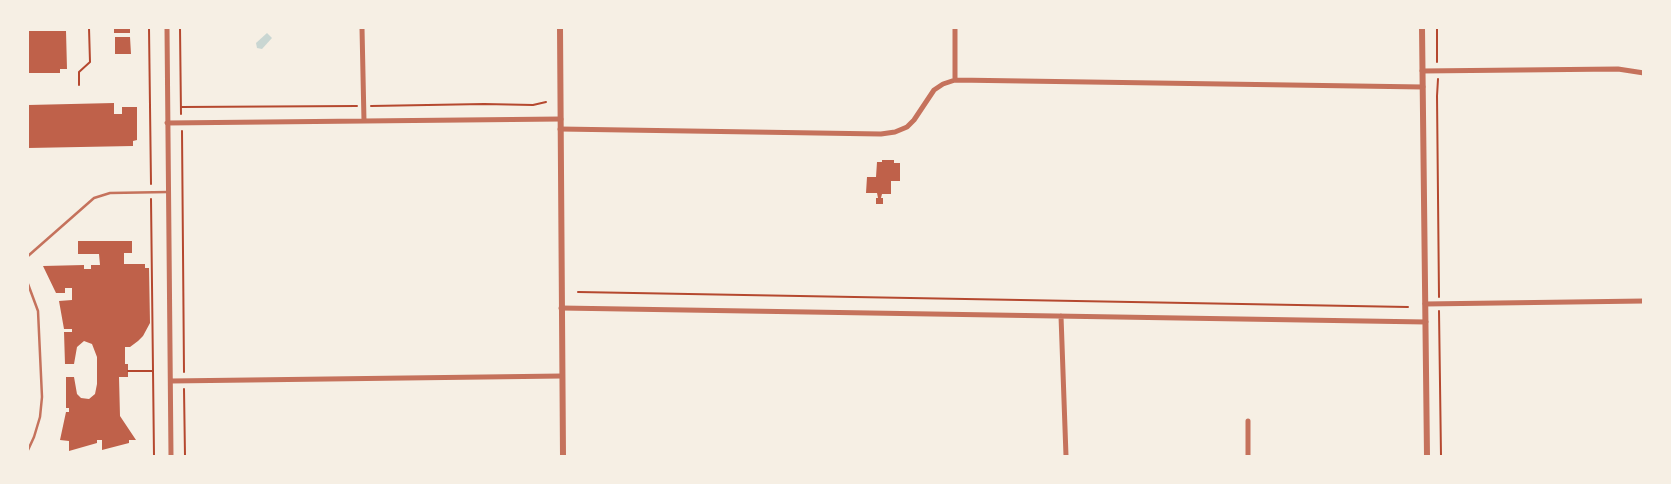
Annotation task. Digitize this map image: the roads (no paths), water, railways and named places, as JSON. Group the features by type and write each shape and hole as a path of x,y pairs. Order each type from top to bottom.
{"street":[{"path":"166,28 171,456"},
{"path":"362,28 364,121"},
{"path":"560,28 563,456"},
{"path":"955,28 955,80"},
{"path":"1422,28 1427,456"},
{"path":"1422,71 1618,69 1644,73"},
{"path":"560,129 881,134 895,132 907,127 914,120 934,90 943,84 955,80 1423,87"},
{"path":"167,123 560,119"},
{"path":"1425,304 1644,301"},
{"path":"561,308 1426,322"},
{"path":"1061,316 1066,456"},
{"path":"171,381 562,376"},
{"path":"1248,421 1248,456"}],"lane":[{"path":"28,256 94,198 110,193 168,192"},
{"path":"28,284 38,311 42,397 40,417 28,450"}]}
